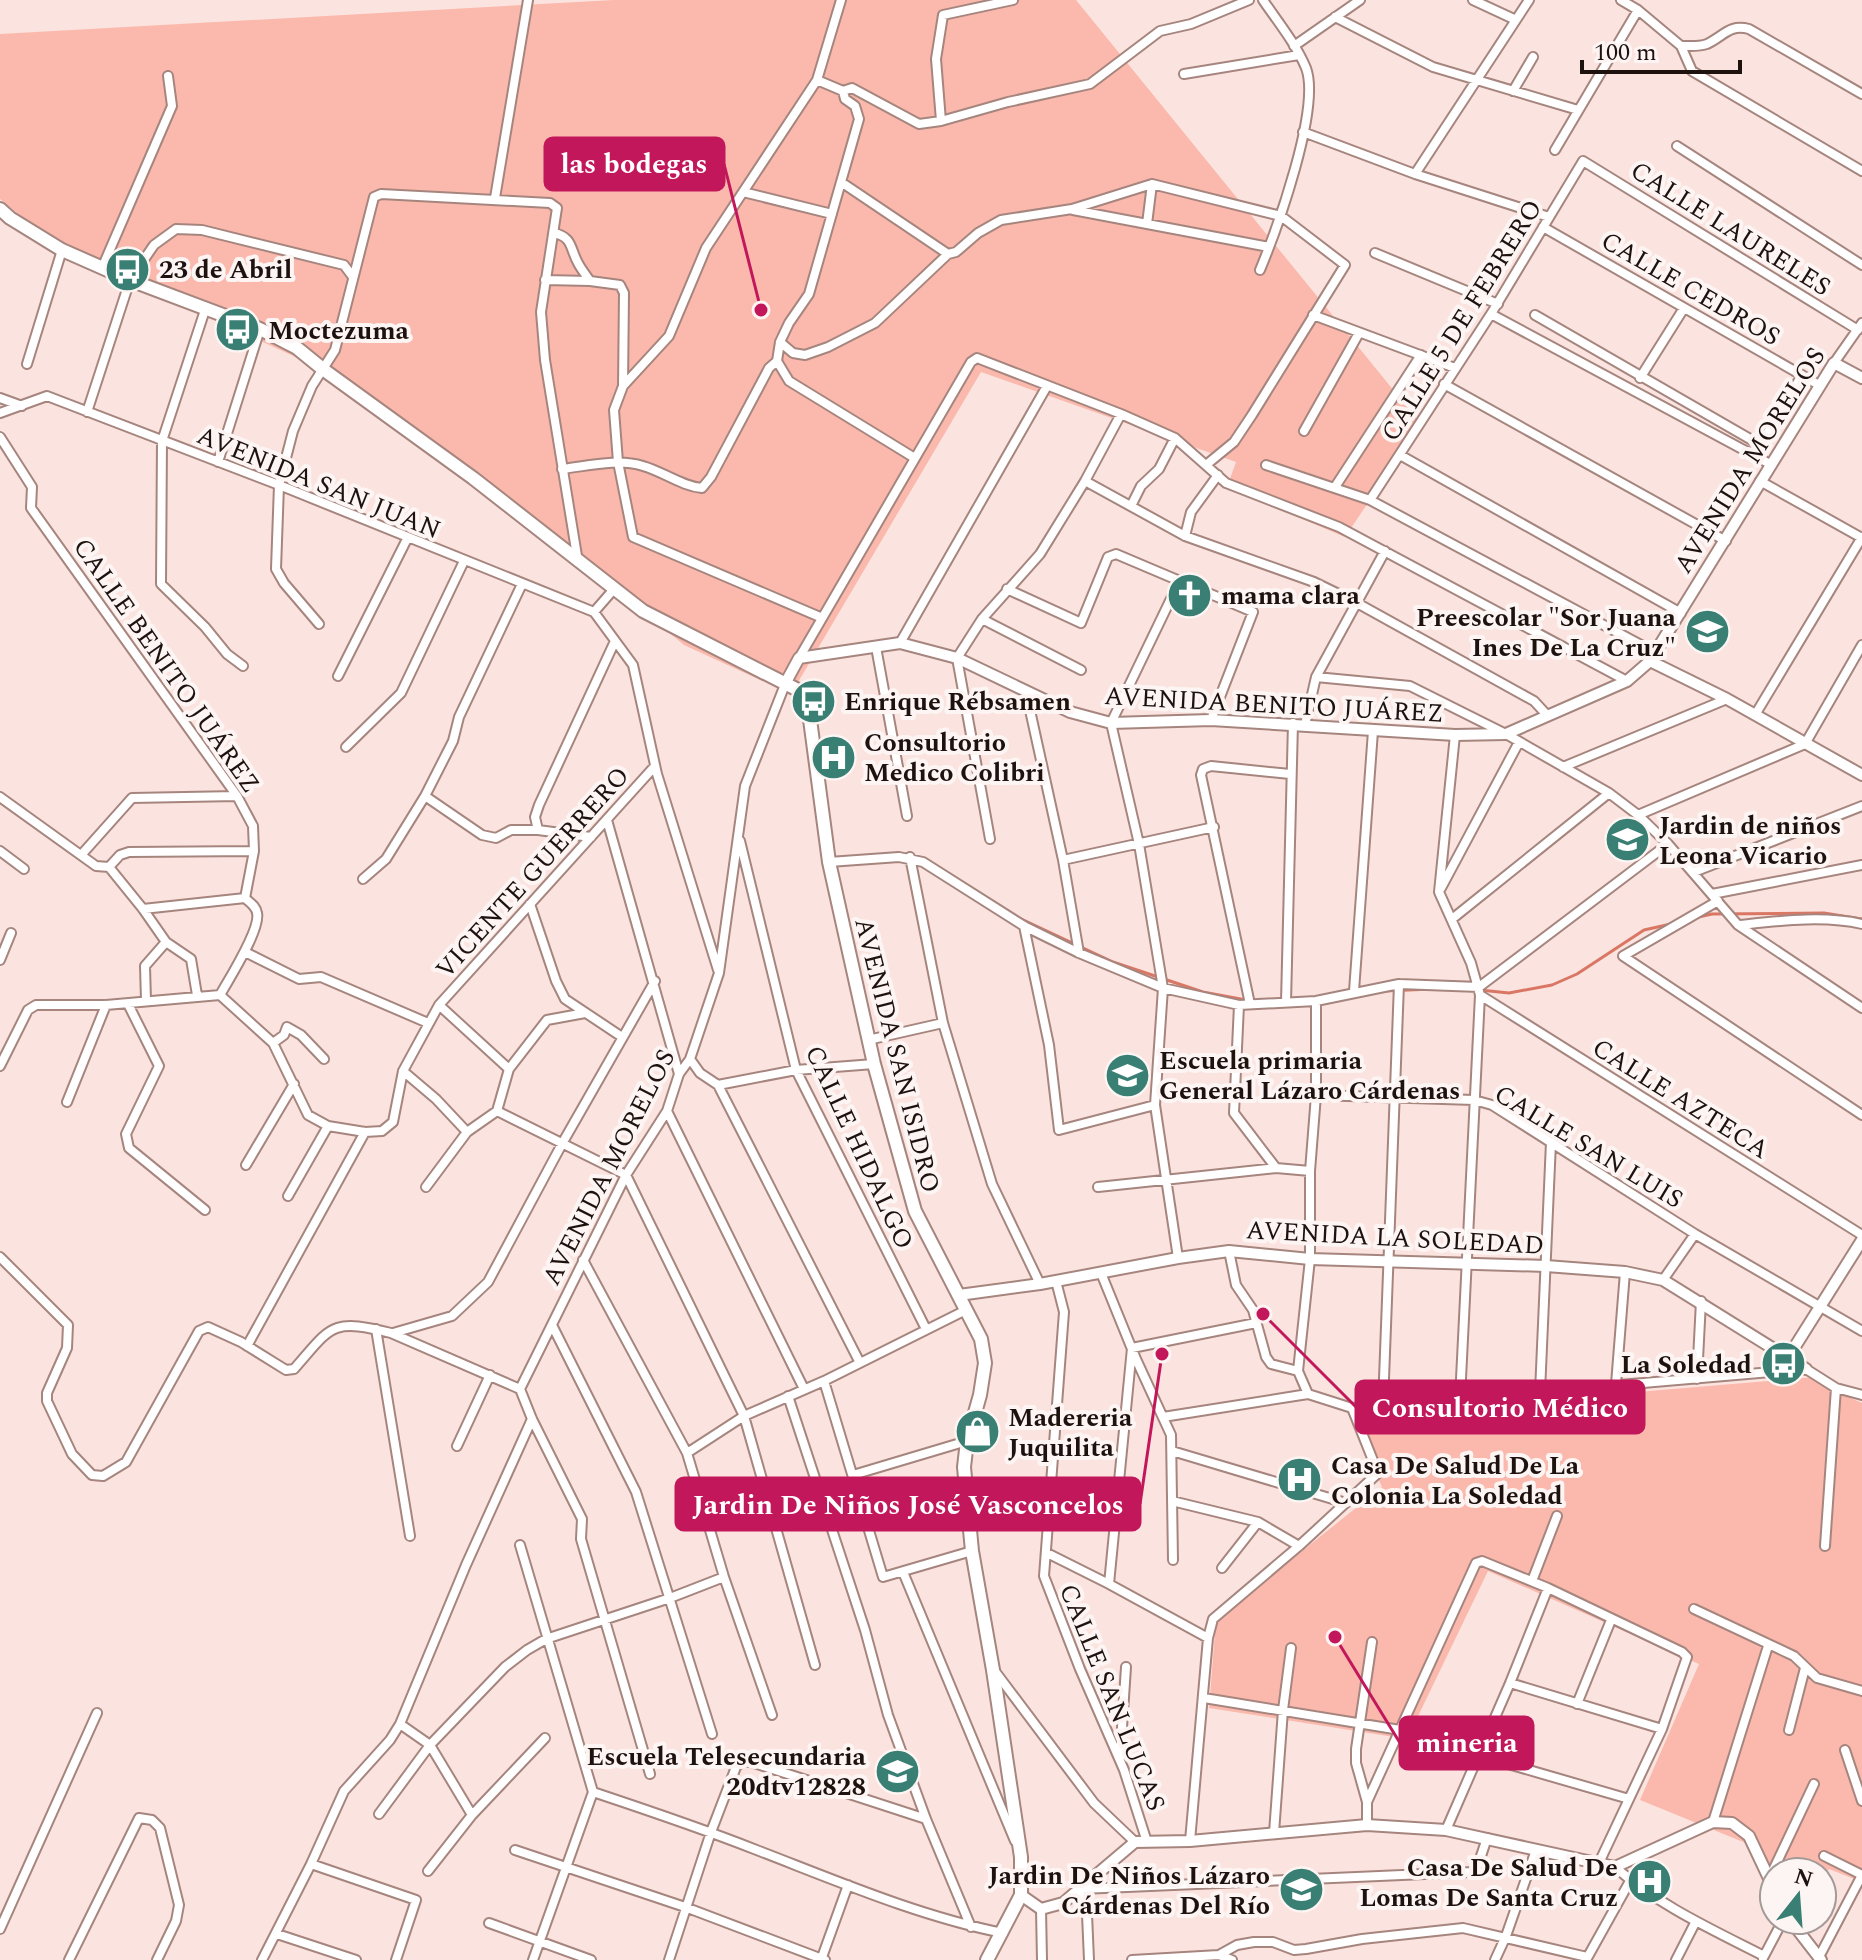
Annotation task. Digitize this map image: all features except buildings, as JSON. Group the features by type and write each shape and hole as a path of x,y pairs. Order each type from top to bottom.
{"main road":[{"path":"0,209 62,250 130,280 260,329 297,348 473,478 643,611 786,682"},
{"name":"AVENIDA SAN ISIDRO","path":"786,682 800,691 809,712 829,862 868,1040 915,1211 981,1339 985,1363 964,1467 972,1551 1021,1857 1021,1895"},
{"path":"987,1960 1021,1895"}],"street":[{"path":"495,198 528,0"},
{"path":"623,386 669,336 706,248 817,80 841,0"},
{"path":"941,121 936,59 943,15 1013,0"},
{"path":"817,80 843,91 852,88 919,124 941,121 1090,84 1160,31 1191,24 1249,0"},
{"path":"1260,270 1281,216 1303,132 1310,91 1307,70 1263,0"},
{"path":"1294,46 1360,0"},
{"path":"1473,0 1516,20"},
{"path":"1415,174 1475,78 1529,0"},
{"path":"1621,0 1638,10 1681,46 1692,71 1862,171"},
{"path":"1555,150 1638,10"},
{"path":"1335,17 1433,67 1578,110"},
{"path":"1681,46 1697,47 1709,43 1727,29 1738,26 1749,29 1862,94"},
{"path":"1184,74 1299,55"},
{"path":"1513,91 1533,57"},
{"path":"102,268 172,106 168,76"},
{"path":"562,469 618,462 642,466 689,487 702,488 711,477 769,368 777,361 780,342 789,323 809,294 859,119 855,106 845,99 843,91"},
{"path":"1303,132 1415,174 1549,217"},
{"path":"1677,146 1862,265"},
{"name":"CALLE 5 DE FEBRERO","path":"1370,500 1498,304 1583,161"},
{"name":"CALLE LAURELES","path":"1583,161 1860,326"},
{"path":"841,182 948,254"},
{"path":"1147,224 1152,184"},
{"path":"780,342 793,353 805,355 875,323 948,254 956,252 978,233 1001,220 1072,209 1152,184 1281,216 1345,265 1234,442 1206,465"},
{"path":"743,192 832,214"},
{"path":"319,624 276,569 279,485 293,431 312,386 335,350 374,197 381,194 495,198 550,203 557,208 541,312 545,360 578,562"},
{"path":"1072,209 1269,247"},
{"name":"CALLE CEDROS","path":"1543,227 1819,385"},
{"path":"87,412 130,280 154,245 176,229 202,230 344,265 353,277"},
{"path":"554,233 564,235 570,241 577,263 590,281"},
{"path":"27,364 62,250"},
{"path":"1375,253 1498,304"},
{"path":"545,280 620,285 624,293 623,386 614,410 618,462 633,537 820,617"},
{"path":"206,307 162,441 161,584 205,627 227,654 243,666"},
{"path":"1640,378 1684,308"},
{"path":"1491,314 1770,464"},
{"path":"1313,315 1455,368"},
{"path":"1535,315 1757,443 1762,442 1802,375"},
{"name":"AVENIDA MORELOS","path":"1653,657 1819,385 1860,326"},
{"path":"218,462 260,329"},
{"path":"1304,431 1359,333"},
{"path":"1335,487 1421,355"},
{"path":"786,682 913,457 971,362 977,358 1175,438 1226,483 1339,527 1627,681"},
{"path":"777,361 789,381 913,457"},
{"path":"1834,363 1862,378"},
{"path":"1444,384 1726,541"},
{"path":"900,643 1047,386"},
{"name":"AVENIDA SAN JUAN","path":"0,413 47,396 279,485 594,612"},
{"path":"0,398 22,406"},
{"path":"990,839 957,658 982,619 1040,554 1121,414"},
{"name":"CALLE BENITO JUÁREZ","path":"0,437 32,487 31,508 237,796 253,826 254,851 245,898 256,908 258,918 245,952 220,995"},
{"path":"1131,506 1141,486 1167,458 1175,438"},
{"path":"1400,455 1681,613"},
{"path":"1266,465 1370,500 1862,775"},
{"path":"1185,536 1191,512 1218,475"},
{"path":"1085,481 1185,536 1314,582 1357,603 1534,701 1547,715"},
{"path":"1755,715 1862,538 1760,481"},
{"path":"338,676 407,539"},
{"path":"1305,725 1316,677 1385,551"},
{"path":"1007,589 1081,623 1111,554 1253,612 1211,720"},
{"path":"346,747 401,693 464,561"},
{"path":"1178,1258 1155,1105 1163,988 1139,844 1111,723 1179,582"},
{"path":"363,879 386,859 425,796 453,741 459,717 522,584"},
{"path":"614,589 594,612 633,665 655,766 719,973"},
{"path":"982,619 1081,670"},
{"path":"538,830 535,817 539,805 615,641"},
{"name":"AVENIDA BENITO JUÁREZ","path":"799,658 900,643 957,658 1070,712 1111,723 1211,720 1455,735 1506,734 1627,681 1653,657"},
{"path":"1638,815 1805,744 1862,645"},
{"path":"876,647 907,816"},
{"path":"1316,677 1410,686 1506,734 1609,793 1668,844 1738,925 1862,1008"},
{"name":"AVENIDA MORELOS","path":"520,1389 626,1175 667,1111 679,1074 690,1059 719,973 745,786 786,682"},
{"path":"1026,692 1063,860 1079,953"},
{"path":"1563,767 1727,699"},
{"path":"1286,1002 1293,723"},
{"path":"1354,991 1373,731"},
{"path":"1455,735 1439,892 1479,991 1460,1399"},
{"path":"1439,892 1519,742"},
{"name":"VICENTE GUERRERO","path":"365,1132 382,1131 393,1122 403,1071 439,1005 655,766"},
{"path":"1250,1004 1214,827 1201,782 1203,769 1211,766 1290,774"},
{"path":"1452,919 1609,793"},
{"path":"82,854 132,798 237,796"},
{"path":"425,796 482,835 496,838 511,830 538,830 591,837"},
{"path":"0,797 96,866 109,867 166,942 191,959 197,995"},
{"path":"1694,872 1862,806"},
{"path":"607,820 679,1074"},
{"path":"1063,860 1214,827"},
{"name":"CALLE HIDALGO","path":"739,836 796,1070 926,1329"},
{"path":"829,862 910,857 923,862 1024,926 1079,953 1163,988 1239,1005 1316,1001 1399,984 1479,991 1668,844"},
{"path":"0,851 24,869"},
{"path":"109,867 120,855 129,852 254,851"},
{"path":"910,857 943,1023 992,1184 1040,1284"},
{"path":"1862,865 1715,897 1623,956 1862,1115"},
{"path":"143,909 245,898"},
{"path":"530,904 565,999 622,1037"},
{"path":"1738,925 1776,921 1862,924"},
{"path":"1024,926 1049,1045 1059,1130 1155,1105"},
{"path":"0,960 11,933"},
{"path":"146,1001 145,966 166,942"},
{"path":"245,952 299,979 321,977 428,1023"},
{"path":"391,1333 452,1316 488,1282 655,981"},
{"path":"1383,1405 1399,984"},
{"name":"CALLE AZTECA","path":"1479,991 1862,1238"},
{"path":"0,1066 28,1010 36,1005 128,1004 220,995 273,1043 308,1115 328,1126 365,1132 247,1346"},
{"path":"1308,1394 1298,1371 1310,1259 1316,1001"},
{"path":"128,1004 159,1066 126,1134 126,1141 129,1148 205,1210"},
{"path":"67,1102 106,1005"},
{"path":"439,1005 509,1069"},
{"path":"1239,1005 1234,1113 1276,1168"},
{"path":"426,1187 467,1132 497,1111 509,1069 547,1020 585,1013"},
{"path":"868,1040 943,1023"},
{"path":"273,1043 284,1035 287,1027 317,1049 324,1059"},
{"path":"690,1059 700,1073 718,1085 860,1363"},
{"path":"718,1085 796,1070 874,1064"},
{"path":"403,1071 436,1099 467,1132"},
{"path":"246,1165 294,1084"},
{"name":"CALLE SAN LUIS","path":"1316,1095 1474,1100 1492,1105 1695,1234 1862,1331"},
{"path":"497,1111 626,1175 744,1416 815,1665"},
{"path":"667,1111 804,1389"},
{"path":"288,1196 328,1126"},
{"path":"1540,1392 1551,1142"},
{"path":"1098,1187 1276,1168 1310,1171"},
{"path":"1663,1280 1695,1234"},
{"path":"1789,1356 1819,1306 1857,1259 1862,1238"},
{"path":"1229,1251 1236,1285 1253,1310 1271,1364 1298,1371"},
{"name":"AVENIDA LA SOLEDAD","path":"959,1295 1229,1251 1310,1259 1546,1266 1625,1272 1663,1280 1806,1369"},
{"path":"0,1257 68,1325 67,1348 47,1393 47,1401 72,1454 92,1475 103,1476 126,1462 199,1331 208,1327 286,1370 294,1369 329,1329 346,1325 376,1329 520,1389 582,1519 581,1539 650,1774"},
{"path":"583,1260 687,1453 724,1577 772,1715"},
{"path":"1616,1384 1625,1272"},
{"path":"1101,1273 1171,1435 1173,1560"},
{"name":"CALLE SAN LUCAS","path":"1056,1281 1064,1312 1044,1576 1136,1801 1141,1842"},
{"path":"1697,1379 1701,1301"},
{"path":"687,1453 744,1416 824,1381 966,1310"},
{"path":"1132,1348 1256,1323"},
{"path":"552,1325 636,1492 712,1734"},
{"path":"376,1329 410,1536"},
{"path":"1109,1584 1132,1348"},
{"path":"1163,1417 1308,1394 1352,1408 1806,1369 1836,1388 1862,1395"},
{"path":"457,1446 490,1375"},
{"path":"824,1381 883,1577 972,1551"},
{"path":"1825,1546 1836,1388"},
{"path":"788,1396 865,1630 888,1715 926,1819 971,1927"},
{"path":"1190,1841 1208,1638 1213,1619 1378,1473 1352,1408"},
{"path":"262,1960 344,1791 390,1740 400,1724 466,1565 532,1419"},
{"path":"853,1475 967,1441"},
{"path":"1172,1451 1346,1503"},
{"path":"1172,1501 1258,1522 1299,1546"},
{"path":"1532,1581 1557,1516"},
{"path":"1222,1568 1258,1522"},
{"path":"520,1545 593,1792 533,1960"},
{"path":"1047,1553 1208,1638"},
{"path":"1367,1802 1476,1563 1482,1561 1548,1588 1687,1657 1662,1729 1598,1865"},
{"path":"903,1572 1021,1857"},
{"path":"379,1814 430,1745 505,1667 546,1639 724,1577"},
{"path":"1446,1830 1548,1588"},
{"path":"1694,1609 1794,1656 1817,1678 1862,1691"},
{"path":"1577,1704 1611,1620"},
{"path":"1367,1825 1367,1802 1356,1763 1358,1723 1372,1642"},
{"path":"1713,1822 1768,1646"},
{"path":"1274,1833 1291,1648"},
{"path":"1120,1760 1126,1667"},
{"path":"1789,1730 1805,1668"},
{"path":"993,1670 1094,1803 1141,1842"},
{"path":"1510,1683 1662,1729"},
{"path":"1204,1698 1400,1730"},
{"path":"0,1929 97,1713"},
{"path":"400,1724 430,1745 472,1815"},
{"path":"428,1871 472,1815 545,1738"},
{"path":"1845,1750 1862,1801"},
{"path":"1477,1755 1629,1799"},
{"path":"669,1960 711,1832 736,1767 742,1761 926,1819"},
{"path":"1784,1856 1814,1784"},
{"path":"593,1792 711,1832 848,1885 971,1927 1003,1933"},
{"path":"69,1960 139,1818 152,1820 160,1828 179,1905 176,1921 157,1960"},
{"path":"1041,1909 1063,1903 1141,1842 1190,1841 1367,1825 1446,1830 1615,1867 1713,1822 1732,1823 1749,1836 1759,1856"},
{"path":"1081,1889 1471,1872 1477,1868 1487,1838"},
{"path":"515,1850 685,1907 823,1960 848,1885"},
{"path":"1495,1960 1536,1850"},
{"path":"1802,1936 1820,1959 1862,1875 1838,1863"},
{"path":"311,1864 416,1900 396,1960"},
{"path":"1615,1867 1630,1881 1763,1958 1775,1936"},
{"path":"1219,1955 1237,1945 1254,1942 1273,1942 1294,1950 1463,1928 1587,1958 1630,1881"},
{"path":"1081,1889 1087,1914 1089,1960"},
{"path":"1021,1895 1041,1909"},
{"path":"1041,1909 1042,1960"},
{"path":"1676,1960 1696,1921"},
{"path":"489,1923 591,1960"},
{"path":"277,1934 356,1960"},
{"path":"1294,1950 1298,1960"},
{"path":"1132,1960 1219,1955 1232,1960"}],"shaded area":[{"path":"614,0 1076,0 1421,424 1345,537 1227,487 1236,462 981,372 791,694 684,645 324,370 62,250 0,199 0,34"},
{"path":"1815,1377 1835,1391 1862,1403 1862,1882 1838,1873 1838,1856 1762,1856 1758,1848 1640,1800 1699,1664 1488,1571 1407,1739 1209,1708 1216,1620 1382,1487 1350,1416"}],"waterway":[{"path":"1694,918 1712,914 1824,913 1862,919"},
{"path":"1017,917 1113,962 1203,992 1246,1000"},
{"path":"1480,990 1509,993 1552,985 1577,974 1644,930 1671,924"},
{"path":"1384,991 1433,989"}],"place":[{"name":"23 de Abril","path":"128,269"},
{"name":"las bodegas","path":"761,310"},
{"name":"Moctezuma","path":"237,330"},
{"name":"mama clara","path":"1190,595"},
{"name":"Preescolar \"Sor Juana Ines De La Cruz\"","path":"1707,632"},
{"name":"Enrique Rébsamen","path":"813,701"},
{"name":"Consultorio Medico Colibri","path":"833,757"},
{"name":"Jardin de niños Leona Vicario","path":"1628,840"},
{"name":"Escuela primaria General Lázaro Cárdenas","path":"1128,1075"},
{"name":"Consultorio Médico","path":"1263,1314"},
{"name":"Jardin De Niños José Vasconcelos","path":"1162,1354"},
{"name":"La Soledad","path":"1783,1364"},
{"name":"Madereria Juquilita","path":"977,1432"},
{"name":"Casa De Salud De La Colonia La Soledad","path":"1300,1480"},
{"name":"mineria","path":"1335,1637"},
{"name":"Escuela Telesecundaria 20dtv12828","path":"897,1771"},
{"name":"Casa De Salud De Lomas De Santa Cruz","path":"1649,1882"},
{"name":"Jardin De Niños Lázaro Cárdenas Del Río","path":"1301,1890"}]}
